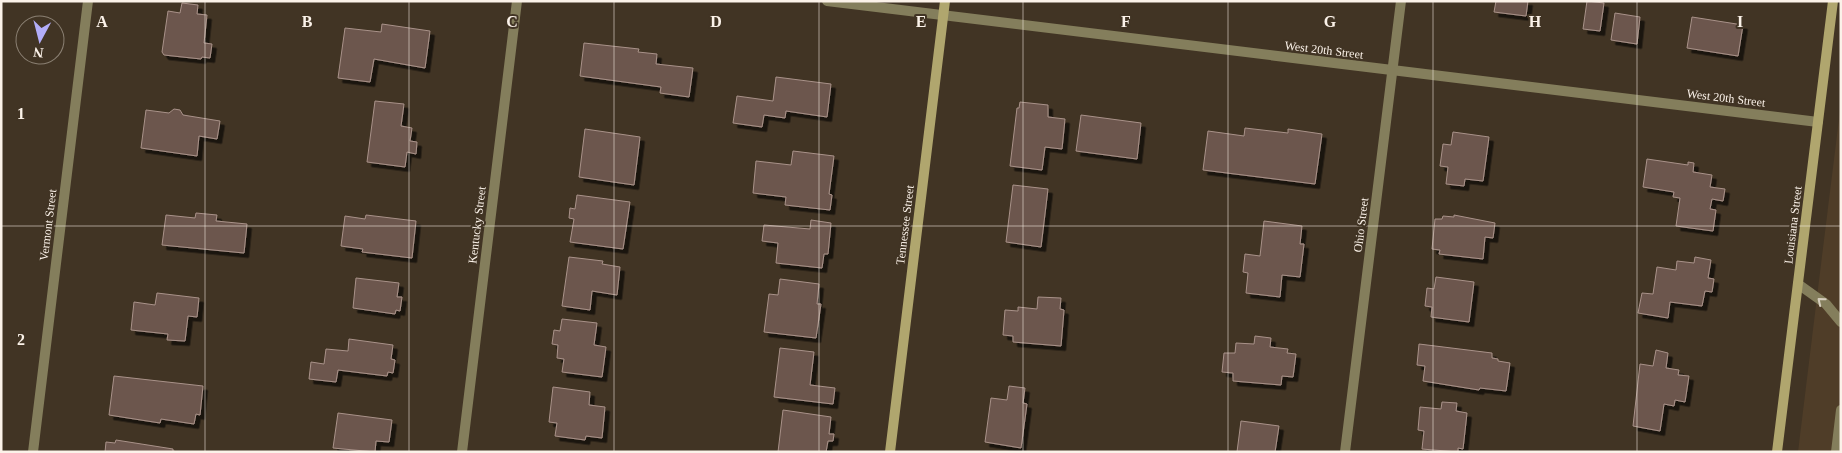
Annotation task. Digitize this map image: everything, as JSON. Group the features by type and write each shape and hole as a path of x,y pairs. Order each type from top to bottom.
{"main road":[{"name":"Tennessee Street","path":"890,452 945,1"},
{"name":"Louisiana Street","path":"1778,452 1833,1"}],"street":[{"name":"Vermont Street","path":"33,452 88,1"},
{"name":"Kentucky Street","path":"462,452 517,1"},
{"name":"West 20th Street","path":"827,1 1818,122"},
{"name":"Ohio Street","path":"1345,452 1401,1"},
{"path":"1798,284 1826,304 1841,322"},
{"path":"1836,452 1841,410"}],"shaded area":[{"path":"1841,103 1841,452 1798,452 1823,248"}],"building":[{"path":"1496,1 1528,1 1526,16 1494,12"},
{"path":"1587,1 1604,3 1600,31 1583,29"},
{"path":"182,3 198,5 197,14 207,15 204,43 212,44 210,58 202,57 201,59 164,55 162,52 168,11 180,13"},
{"path":"1615,13 1640,17 1637,44 1611,40"},
{"path":"1692,17 1743,25 1738,56 1687,48"},
{"path":"382,24 430,31 425,68 374,59 370,82 338,78 345,28 381,32"},
{"path":"584,43 639,49 638,52 657,54 656,64 693,68 689,97 660,93 661,87 580,76"},
{"path":"776,77 831,84 827,117 786,111 785,118 764,115 762,127 733,123 737,96 773,101"},
{"path":"375,101 404,104 401,126 412,128 410,141 417,142 416,154 407,152 405,167 367,162"},
{"path":"1020,102 1048,105 1048,117 1065,119 1062,149 1045,147 1042,170 1010,166 1017,108 1019,108"},
{"path":"174,109 180,110 183,115 220,121 217,139 199,136 197,156 141,148 146,110 169,113"},
{"path":"1081,115 1141,123 1137,159 1076,151"},
{"path":"1245,128 1288,133 1288,129 1322,134 1315,184 1203,170 1208,131 1244,136"},
{"path":"585,129 640,137 634,185 579,177"},
{"path":"1453,132 1489,137 1483,181 1465,179 1464,186 1446,184 1448,167 1440,166 1443,144 1451,145"},
{"path":"793,151 834,156 829,194 832,195 830,210 785,205 786,197 753,193 756,161 791,165"},
{"path":"1647,159 1688,165 1688,162 1694,163 1693,172 1712,175 1710,187 1725,189 1723,201 1712,199 1710,209 1716,210 1713,231 1676,226 1680,198 1673,197 1674,192 1643,187"},
{"path":"1013,185 1048,189 1041,247 1006,242"},
{"path":"577,195 630,202 623,249 570,242 574,219 569,218 570,208 575,209"},
{"path":"196,213 217,215 216,221 247,224 244,253 162,245 166,215 195,218"},
{"path":"366,215 416,221 412,258 362,252 363,249 341,246 345,216 365,219"},
{"path":"1454,215 1495,223 1493,238 1485,237 1483,259 1439,254 1440,250 1432,249 1435,219 1442,219 1443,216 1454,217"},
{"path":"811,220 831,223 828,254 824,254 822,268 776,263 778,243 762,241 764,225 810,229"},
{"path":"1264,221 1302,226 1300,244 1304,244 1300,277 1282,275 1280,297 1246,293 1248,273 1243,272 1245,254 1260,256"},
{"path":"569,257 603,261 602,264 620,267 617,295 592,291 590,310 562,306"},
{"path":"1695,257 1711,260 1708,278 1714,279 1712,292 1705,291 1702,306 1670,302 1668,318 1638,313 1642,293 1653,294 1657,267 1676,270 1677,261 1694,263"},
{"path":"1436,277 1474,282 1469,322 1431,317 1432,307 1425,306 1427,288 1434,289"},
{"path":"356,278 399,283 397,297 402,297 400,311 396,310 395,314 353,308"},
{"path":"780,279 819,284 817,304 821,304 816,338 764,332 769,294 778,295"},
{"path":"157,293 199,298 197,317 188,316 185,341 167,340 168,334 131,330 134,302 155,305"},
{"path":"1038,297 1061,298 1060,309 1064,310 1061,346 1013,342 1013,336 1003,335 1005,310 1018,311 1018,307 1037,309"},
{"path":"562,319 597,323 594,345 606,347 602,377 562,372 564,359 557,358 558,345 552,344 554,330 560,331"},
{"path":"1255,336 1271,338 1270,347 1288,349 1287,353 1296,354 1293,377 1282,376 1281,385 1233,381 1233,373 1222,372 1224,353 1235,353 1236,343 1254,344"},
{"path":"349,339 393,345 391,359 395,360 393,373 388,372 387,376 338,370 336,382 309,379 311,362 324,364 326,349 348,351"},
{"path":"1419,344 1492,353 1492,358 1510,363 1506,391 1480,388 1479,390 1423,381 1425,366 1417,365"},
{"path":"780,348 814,352 810,385 835,388 833,404 774,397"},
{"path":"1656,350 1668,353 1666,368 1679,370 1678,375 1689,376 1685,402 1675,400 1674,406 1664,404 1660,431 1633,426 1640,364 1653,366"},
{"path":"114,376 203,386 200,415 196,414 194,424 161,419 160,423 109,415"},
{"path":"1009,386 1025,388 1023,403 1027,404 1021,448 985,442 991,398 1007,400"},
{"path":"553,387 590,392 589,405 605,407 602,438 586,436 585,440 555,436 557,423 549,422"},
{"path":"1442,402 1457,403 1456,411 1467,413 1463,449 1458,448 1458,452 1422,449 1424,431 1418,430 1420,407 1441,409"},
{"path":"783,410 831,417 829,434 834,434 833,441 828,441 826,452 778,452"},
{"path":"338,413 392,420 389,442 376,441 375,452 333,448"},
{"path":"1241,421 1279,426 1275,452 1237,452"},
{"path":"116,440 173,449 173,451 178,452 105,452 106,442 115,443"}]}
